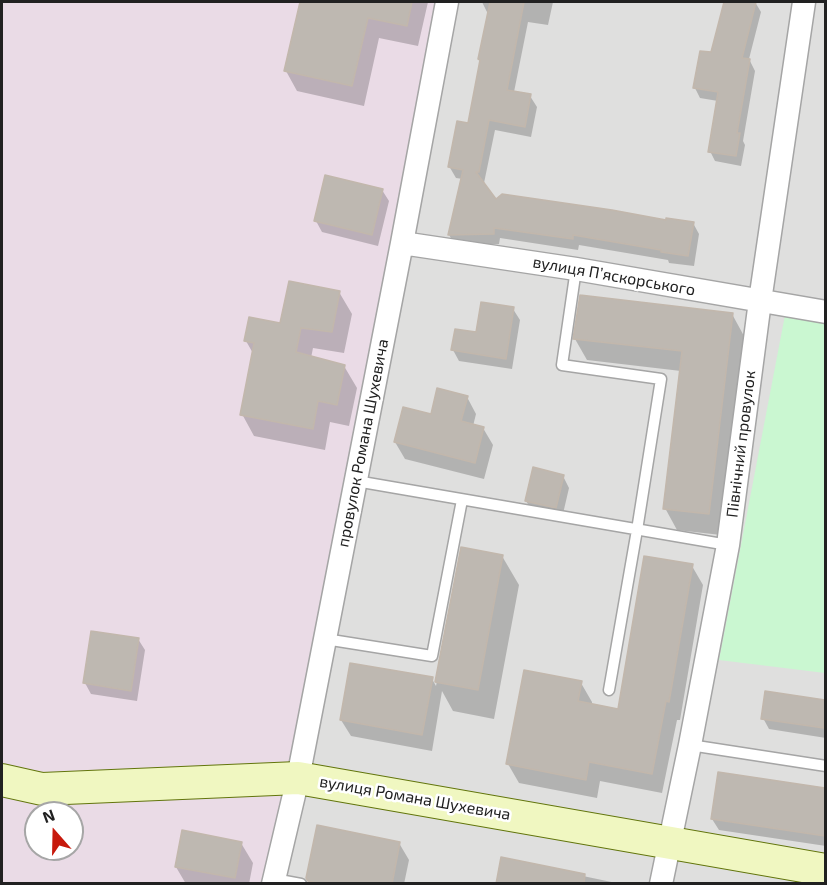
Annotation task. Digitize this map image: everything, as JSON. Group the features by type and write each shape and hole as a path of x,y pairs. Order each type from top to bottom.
{"street":[{"name":"провулок Романа Шухевича","path":"273,881 298,778 447,2"},
{"name":"Північний провулок","path":"661,884 728,545 760,302 804,2"},
{"name":"вулиця Пʼяскорського","path":"402,243 576,269 825,312"},
{"name":"вулиця Романа Шухевича","path":"2,780 42,789 298,778 825,870"}],"lane":[{"path":"576,269 562,365 661,380 609,690"},
{"path":"356,481 728,545"},
{"path":"325,639 432,656 462,500"},
{"path":"690,745 825,766"},
{"path":"273,881 301,884"}],"shaded area":[{"path":"2,2 445,2 273,883 2,884"},
{"path":"445,2 825,2 825,883 273,884"}],"green space":[{"path":"785,315 825,322 825,673 719,660"}],"building":[{"path":"300,2 412,2 407,26 368,18 352,86 284,71"},
{"path":"490,2 524,2 507,90 531,94 525,127 489,120 479,172 476,172 496,199 502,194 666,220 666,218 694,222 688,256 573,235 573,239 494,228 494,234 448,235 463,170 448,167 457,121 468,123"},
{"path":"724,2 756,2 742,58 750,59 737,133 740,133 736,156 708,152 718,92 693,88 700,51 711,52"},
{"path":"325,175 383,189 372,235 314,221"},
{"path":"289,281 340,291 332,332 301,328 296,352 345,365 337,405 318,401 313,429 240,415 254,343 244,341 249,317 280,323"},
{"path":"580,295 733,313 709,514 663,509 682,351 573,339"},
{"path":"481,302 514,307 506,359 451,350 455,329 476,332"},
{"path":"437,388 468,396 461,421 484,427 475,463 394,442 403,407 431,414"},
{"path":"533,467 564,475 556,508 525,501"},
{"path":"461,547 503,555 478,690 435,682"},
{"path":"644,556 693,564 669,702 666,701 652,774 589,762 586,780 506,764 524,670 582,681 578,701 618,709"},
{"path":"91,631 139,638 131,691 83,683"},
{"path":"350,663 433,677 422,735 340,720"},
{"path":"765,691 825,700 824,728 761,719"},
{"path":"718,772 825,788 825,836 711,819"},
{"path":"317,825 400,842 392,884 321,884 308,881 306,878"},
{"path":"182,830 242,842 235,878 175,867"},
{"path":"501,857 585,874 584,884 496,884"}]}
